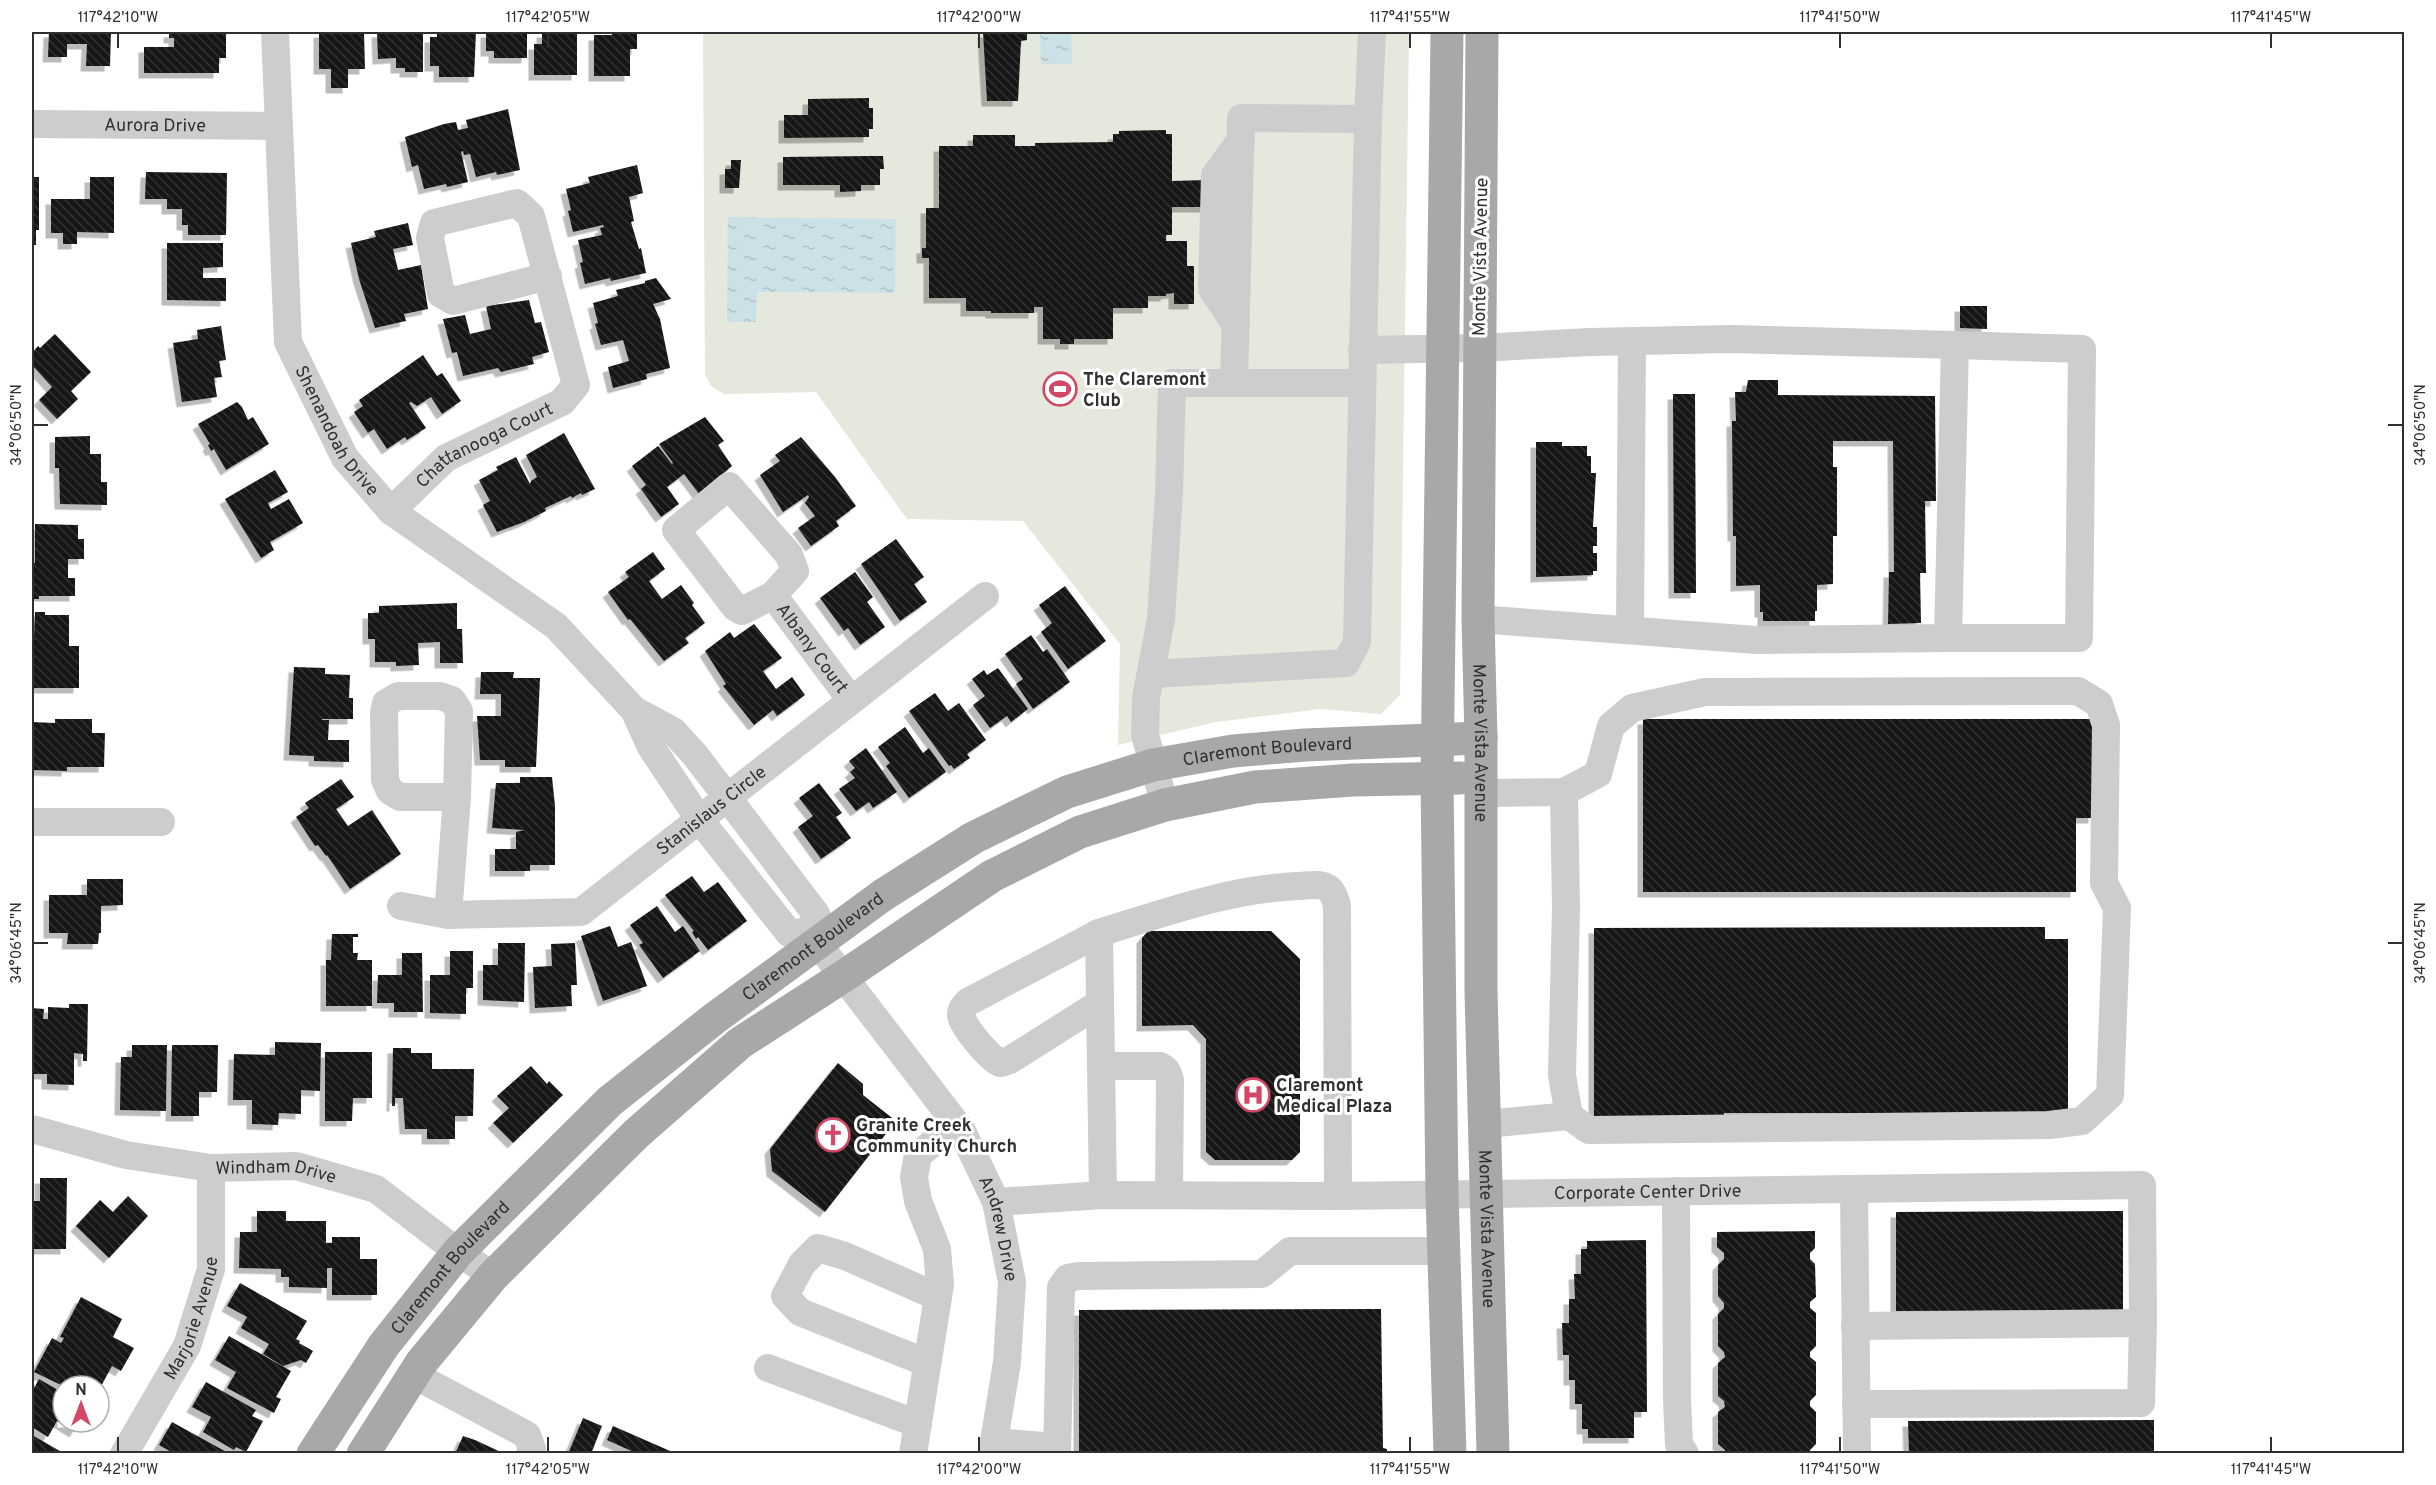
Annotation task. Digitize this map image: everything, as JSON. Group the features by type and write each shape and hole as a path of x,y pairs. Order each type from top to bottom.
{"main road":[{"name":"Monte Vista Avenue","path":"1447,32 1437,778 1442,1194 1450,1454"},
{"name":"Monte Vista Avenue","path":"1482,32 1478,619 1481,738 1481,991 1493,1454"},
{"name":"Claremont Boulevard","path":"314,1454 384,1345 458,1252 610,1101 813,938 973,838 1067,792 1154,765 1233,751 1305,745 1481,738"},
{"name":"Claremont Boulevard","path":"363,1454 414,1375 493,1276 636,1134 740,1042 844,976 992,876 1080,832 1165,806 1255,787 1353,780 1437,778 1480,785"}],"street":[{"name":"Shenandoah Drive","path":"275,32 277,126 288,342 345,458 391,511 556,626 634,710 651,747 699,819 789,933 813,938 816,914 695,755 673,731 634,710"},
{"path":"1152,674 1346,663 1357,642 1361,383 1372,32"},
{"path":"1234,383 1236,325 1212,289 1226,226 1215,175 1241,140 1241,118 1368,119"},
{"name":"Aurora Drive","path":"32,124 277,126"},
{"name":"Chattanooga Court","path":"391,511 446,458 562,402 576,385 548,276"},
{"path":"1362,350 1731,339 2082,349 2079,638 1756,640 1478,619"},
{"path":"1630,630 1632,341"},
{"path":"1948,638 1955,345"},
{"path":"1165,806 1145,735 1146,698 1152,674 1161,608 1169,493 1172,383 1361,383"},
{"name":"Albany Court","path":"773,595 850,700"},
{"name":"Stanislaus Circle","path":"401,906 448,915 581,912 985,596"},
{"path":"1480,785 1564,792 1598,774 1611,726 1632,708 1705,692 2078,691 2099,704 2106,725 2104,883 2117,908 2110,1095 2082,1121 2049,1125 1589,1131 1569,1116 1486,1124"},
{"path":"448,915 457,797 459,711 452,700 440,696 398,696 386,703 385,780 390,791 400,797 457,797"},
{"path":"1564,792 1566,908 1562,1075 1569,1116"},
{"path":"32,822 161,822"},
{"path":"1100,1003 1010,1060 1000,1063 993,1060 961,1016 962,1008 968,1002 1099,933 1209,899 1282,887 1326,887 1334,895 1338,921 1338,1196"},
{"path":"1099,933 1103,1195"},
{"name":"Andrew Drive","path":"813,938 956,1124 996,1202 1012,1282 1007,1362 993,1448"},
{"path":"1101,1066 1160,1066 1168,1073 1170,1080 1169,1195"},
{"path":"913,1454 940,1284 937,1249 918,1201 914,1178 918,1155 956,1124"},
{"name":"Windham Drive","path":"32,1128 126,1155 211,1168 297,1166 376,1189 493,1276"},
{"name":"Marjorie Avenue","path":"124,1454 187,1346 211,1269 211,1168"},
{"name":"Corporate Center Drive","path":"996,1202 1103,1195 1338,1196 1487,1192 1854,1190 2142,1185 2143,1323"},
{"path":"1854,1190 1857,1454"},
{"path":"1676,1191 1677,1400 1679,1444 1685,1454"},
{"path":"927,1363 800,1312 785,1296 802,1264 818,1248 845,1256 938,1297"},
{"path":"993,1448 1057,1450 1061,1287 1068,1278 1262,1274 1290,1251 1444,1251"},
{"path":"1856,1326 2143,1323 2141,1403 1856,1404"},
{"path":"768,1368 918,1424"},
{"path":"414,1375 528,1435 532,1449 530,1454"}],"shaded area":[{"name":"The Claremont Club","path":"703,32 1409,32 1400,695 1381,714 1320,709 1216,722 1118,745 1120,644 1023,521 907,519 816,392 724,394 711,386 705,375"}],"water":[{"path":"1040,32 1071,32 1072,64 1041,64"},
{"path":"728,217 896,219 895,293 757,292 756,322 727,322"}],"building":[{"path":"49,32 111,32 110,66 86,66 87,44 67,44 67,57 48,57"},
{"path":"169,32 226,32 226,58 219,58 219,73 144,73 144,47 174,47 174,38 169,38"},
{"path":"319,32 364,32 365,69 348,69 348,88 331,88 331,69 319,69"},
{"path":"377,32 423,32 423,72 405,72 405,68 396,68 396,58 378,59"},
{"path":"437,32 476,32 474,77 439,77 439,66 430,66 430,37 437,37"},
{"path":"486,32 527,32 527,58 494,58 494,51 486,51"},
{"path":"542,32 577,34 577,75 534,75 534,44 542,44"},
{"path":"612,32 637,32 637,49 630,49 630,76 594,76 594,35 612,35"},
{"path":"983,32 1027,32 1027,40 1021,41 1018,101 987,101"},
{"path":"869,98 869,108 873,108 873,129 869,129 869,137 784,138 784,115 808,115 808,99"},
{"path":"508,109 520,170 476,177 470,154 464,155 463,151 461,152 468,182 424,189 418,165 412,167 405,137 456,122 458,130 468,128 466,120"},
{"path":"1166,130 1166,134 1172,134 1172,181 1206,180 1206,207 1172,207 1172,235 1166,235 1166,241 1187,241 1187,266 1194,266 1194,304 1174,304 1174,293 1166,294 1166,296 1148,296 1148,308 1113,308 1113,339 1074,339 1074,344 1060,344 1060,339 1043,339 1043,307 1034,307 1034,313 991,313 991,311 966,311 966,298 929,298 929,258 922,258 922,248 926,248 926,208 939,208 939,146 973,146 973,135 1015,135 1015,146 1035,146 1035,143 1113,142 1113,134 1119,134 1119,131"},
{"path":"883,156 884,169 880,169 880,185 861,185 861,191 840,192 840,185 783,185 783,157"},
{"path":"731,160 741,160 739,188 725,188 725,169 731,169"},
{"path":"637,165 643,193 629,197 634,221 631,222 639,249 641,248 646,273 585,284 578,240 602,235 600,228 604,227 603,225 573,232 566,189 590,183 588,177"},
{"path":"146,172 227,173 226,235 188,235 188,225 182,225 182,209 167,209 167,199 145,199"},
{"path":"32,177 39,177 39,230 36,230 36,245 32,245"},
{"path":"90,177 114,177 114,233 77,232 77,244 63,244 63,233 51,233 51,199 90,199"},
{"path":"408,223 413,245 393,249 398,270 421,265 428,309 404,314 406,321 375,328 359,279 351,243 376,237 374,231"},
{"path":"167,243 223,243 223,267 203,268 203,278 226,278 226,301 167,300"},
{"path":"656,278 671,299 653,304 660,319 670,368 646,374 647,379 613,388 608,367 629,361 623,340 601,345 595,324 598,323 593,303 618,296 616,290"},
{"path":"529,300 535,323 541,322 549,352 532,357 534,364 501,372 498,368 463,376 457,352 452,353 443,319 465,315 470,334 491,329 486,306"},
{"path":"1960,306 1987,306 1987,329 1960,328"},
{"path":"221,326 226,360 219,361 222,377 214,378 217,397 182,402 173,343 198,339 197,330"},
{"path":"55,334 91,372 71,391 78,399 57,419 39,400 52,387 32,365 32,353"},
{"path":"423,355 437,376 442,373 461,401 442,414 431,397 417,406 409,403 426,428 407,440 405,437 387,449 374,429 368,433 354,412 363,406 359,400"},
{"path":"1748,380 1778,380 1778,395 1935,396 1936,501 1925,501 1926,573 1920,573 1921,623 1888,624 1889,572 1894,572 1893,441 1833,441 1833,467 1837,467 1837,536 1833,536 1833,584 1817,585 1815,621 1763,621 1763,612 1760,612 1760,585 1736,586 1732,421 1736,421 1735,392 1746,392"},
{"path":"1673,394 1695,394 1696,593 1674,593"},
{"path":"237,402 248,420 253,417 269,444 226,470 214,449 211,451 208,445 210,444 198,424"},
{"path":"705,417 724,441 718,445 732,466 699,494 684,474 667,487 679,504 661,517 641,489 646,485 632,466 658,446 672,464 659,444"},
{"path":"564,433 595,489 572,498 571,496 545,508 546,511 524,522 497,532 483,505 490,501 479,480 498,470 496,467 516,457 530,484 537,477 526,455"},
{"path":"90,436 90,454 101,454 101,482 107,482 107,505 60,504 59,468 55,468 55,437"},
{"path":"801,437 856,506 836,521 839,526 811,546 798,528 815,516 805,503 808,495 783,512 760,475 780,461 775,455"},
{"path":"1536,442 1562,442 1562,446 1587,446 1587,456 1591,456 1591,473 1596,473 1593,527 1597,527 1597,546 1593,546 1593,553 1597,553 1597,571 1593,571 1593,575 1536,577"},
{"path":"275,470 288,492 268,503 271,509 289,499 303,523 270,542 274,550 261,558 225,499"},
{"path":"35,524 78,525 78,539 84,539 84,559 68,559 68,578 75,578 75,596 39,596 39,599 32,599"},
{"path":"896,539 924,577 914,584 927,602 900,621 861,564"},
{"path":"653,552 665,569 649,581 662,599 681,585 705,623 685,638 689,643 664,661 630,619 628,620 608,592 629,577 625,572"},
{"path":"855,572 873,597 867,602 885,627 860,645 848,628 844,631 820,598"},
{"path":"1065,586 1106,641 1068,669 1041,632 1052,623 1039,605"},
{"path":"457,603 457,629 462,629 463,663 440,663 440,642 418,643 419,665 396,666 396,662 375,662 375,639 368,639 368,613 379,613 379,606"},
{"path":"35,612 45,612 45,615 69,615 69,646 79,646 79,688 32,688"},
{"path":"754,624 782,658 763,671 776,689 792,677 805,695 777,716 773,710 754,725 723,686 726,684 705,651 730,632 734,638"},
{"path":"1031,635 1043,652 1047,649 1070,682 1033,709 1016,684 1023,679 1005,654"},
{"path":"294,667 325,668 325,674 350,675 349,698 353,698 353,719 322,719 329,720 328,740 349,740 349,762 314,761 314,756 289,755"},
{"path":"998,668 1028,709 1011,722 1007,716 990,728 973,705 985,696 972,679 984,670 987,675"},
{"path":"481,672 514,672 513,678 540,678 536,767 505,767 505,760 480,760 477,716 501,716 501,694 480,694"},
{"path":"935,693 948,711 959,703 986,740 967,754 970,758 954,769 951,765 949,766 909,711"},
{"path":"55,719 92,719 92,733 105,733 104,767 67,767 67,771 32,770 32,722 55,723"},
{"path":"1643,719 2094,719 2094,818 2076,818 2076,892 1643,892"},
{"path":"905,727 923,753 929,748 946,772 909,798 886,766 890,763 878,747"},
{"path":"866,748 897,792 873,808 869,802 856,811 839,789 855,778 850,772 855,768 849,761"},
{"path":"520,777 552,777 555,806 555,865 530,865 530,871 495,871 495,849 516,849 516,832 524,830 492,828 496,783 520,783"},
{"path":"341,779 354,797 336,809 348,826 372,810 401,854 350,889 327,855 318,845 315,846 296,817 309,808 305,803"},
{"path":"819,783 842,813 836,817 851,838 821,859 798,827 813,816 799,798"},
{"path":"692,876 704,892 718,882 747,921 708,950 698,937 696,939 692,932 694,931 665,895"},
{"path":"87,879 123,879 123,905 101,906 101,933 99,933 98,944 67,944 68,933 49,933 49,895 87,895"},
{"path":"657,906 675,932 683,926 700,951 663,978 639,945 643,943 630,925"},
{"path":"610,926 618,947 631,942 647,986 603,1001 581,936"},
{"path":"2045,927 2045,939 2068,939 2068,1113 1724,1113 1724,1121 1594,1121 1594,928"},
{"name":"Claremont Medical Plaza","path":"1148,931 1271,931 1300,959 1300,1152 1292,1160 1215,1160 1206,1152 1206,1039 1193,1025 1142,1026 1142,938"},
{"path":"332,934 358,934 358,937 353,937 353,953 358,953 357,960 372,960 372,1006 326,1006 326,960 331,960"},
{"path":"498,943 525,943 524,1002 483,1000 483,965 498,965"},
{"path":"575,943 577,985 571,985 572,1006 535,1008 533,967 552,966 551,944"},
{"path":"450,951 473,951 473,988 466,988 466,1014 430,1013 430,975 450,975"},
{"path":"402,953 422,953 423,1012 394,1012 394,1003 377,1003 378,975 402,975"},
{"path":"69,1004 88,1004 87,1061 83,1061 83,1054 74,1053 74,1085 47,1084 47,1074 32,1074 32,1008 44,1009 43,1019 48,1019 48,1007 69,1008"},
{"path":"275,1042 321,1043 320,1091 301,1090 301,1114 279,1113 278,1125 252,1124 252,1100 233,1100 234,1054 275,1055"},
{"path":"132,1045 167,1045 166,1111 120,1110 121,1057 132,1057"},
{"path":"172,1045 218,1045 217,1092 199,1092 199,1116 171,1116"},
{"path":"393,1048 411,1048 411,1053 432,1053 432,1069 474,1069 473,1116 455,1116 455,1139 427,1139 427,1129 405,1129 403,1098 395,1098 395,1106 392,1106"},
{"path":"325,1052 372,1052 372,1098 353,1098 352,1121 325,1121"},
{"name":"Granite Creek Community Church","path":"838,1063 863,1084 863,1095 896,1121 825,1212 772,1171 770,1149"},
{"path":"531,1066 547,1084 549,1081 563,1095 513,1143 493,1123 509,1108 497,1096"},
{"path":"40,1178 67,1178 66,1249 32,1249 32,1201 40,1201"},
{"path":"128,1196 148,1216 109,1258 76,1226 100,1200 113,1212"},
{"path":"257,1211 286,1211 286,1221 326,1221 326,1243 332,1243 332,1237 360,1237 360,1259 377,1259 377,1295 332,1295 332,1268 327,1268 327,1288 289,1287 289,1277 281,1277 281,1269 239,1268 240,1232 257,1232"},
{"path":"2123,1211 2123,1310 1896,1311 1896,1212"},
{"path":"1815,1231 1815,1248 1810,1253 1810,1259 1815,1264 1816,1297 1810,1302 1810,1308 1816,1313 1816,1346 1810,1352 1810,1357 1816,1362 1816,1395 1810,1401 1810,1406 1816,1412 1816,1444 1810,1453 1725,1453 1725,1450 1718,1444 1718,1412 1725,1407 1724,1401 1718,1396 1718,1363 1725,1357 1724,1352 1718,1346 1718,1314 1724,1308 1724,1303 1718,1296 1718,1265 1724,1259 1724,1253 1717,1247 1717,1232"},
{"path":"1646,1240 1647,1412 1634,1412 1634,1438 1588,1438 1588,1429 1582,1429 1582,1404 1575,1404 1575,1380 1569,1380 1569,1355 1563,1355 1562,1323 1569,1323 1569,1299 1575,1299 1574,1274 1581,1274 1581,1249 1587,1249 1587,1241"},
{"path":"240,1283 307,1321 296,1339 313,1351 306,1363 301,1360 283,1366 263,1354 269,1344 241,1328 247,1317 227,1306"},
{"path":"81,1297 122,1319 113,1337 134,1348 121,1371 112,1366 108,1374 51,1374 51,1380 34,1372 52,1338 61,1343 64,1338 60,1337"},
{"path":"1381,1309 1383,1448 1387,1449 1387,1454 1079,1454 1079,1310"},
{"path":"229,1336 291,1371 276,1397 281,1399 274,1413 227,1388 236,1372 215,1360"},
{"path":"39,1379 51,1386 51,1432 48,1437 32,1427 32,1392"},
{"path":"206,1382 256,1410 252,1416 263,1421 246,1452 236,1447 234,1450 203,1432 211,1417 192,1407"},
{"path":"583,1418 602,1426 591,1454 568,1454"},
{"path":"2154,1420 2154,1454 1909,1454 1908,1421"},
{"path":"172,1422 230,1454 175,1454 159,1445"},
{"path":"613,1426 677,1454 638,1454 607,1440"},
{"path":"32,1435 65,1454 32,1454"},
{"path":"463,1436 475,1440 505,1454 455,1454"}],"place":[{"name":"The Claremont Club","path":"1060,389"},
{"name":"Claremont Medical Plaza","path":"1253,1095"},
{"name":"Granite Creek Community Church","path":"833,1135"}]}
